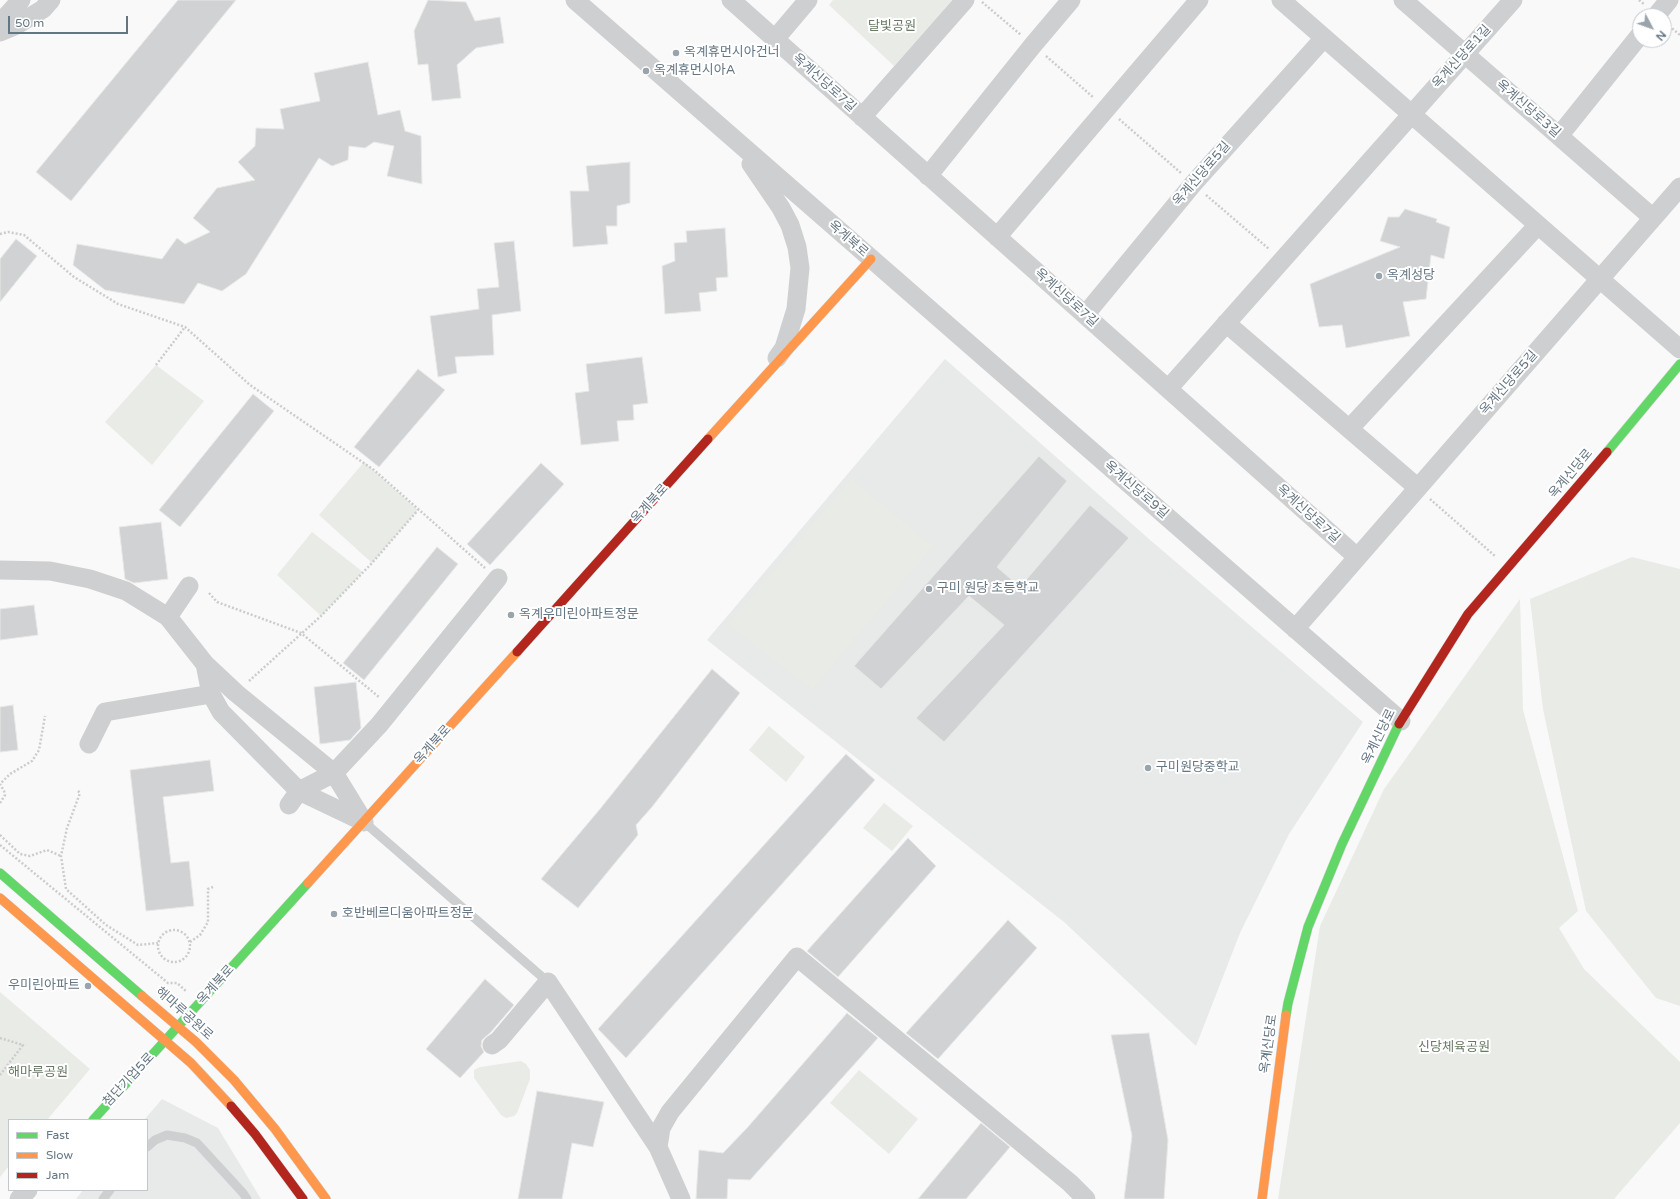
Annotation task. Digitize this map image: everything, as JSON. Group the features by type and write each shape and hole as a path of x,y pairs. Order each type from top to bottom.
{"street":[{"path":"0,23 21,0"},
{"path":"0,32 17,26 43,9 51,0"},
{"name":"옥계북로","path":"166,1041 871,259 575,0"},
{"name":"옥계신당로7길","path":"731,0 1357,558"},
{"path":"775,39 808,0"},
{"path":"862,116 965,0"},
{"path":"928,176 1071,0"},
{"path":"997,237 1199,0"},
{"path":"1281,0 1680,349"},
{"name":"옥계신당로3길","path":"1403,0 1653,218"},
{"name":"옥계신당로1길","path":"1411,114 1513,0"},
{"path":"1662,8 1669,0"},
{"name":"옥계신당로5길","path":"1085,315 1193,184 1324,38"},
{"path":"1559,136 1632,46"},
{"path":"1168,389 1411,114"},
{"path":"736,141 781,208 790,225 797,247 800,268 799,292 796,309 784,348 762,380"},
{"path":"1600,279 1680,187"},
{"path":"1350,428 1538,225"},
{"name":"옥계신당로9길","path":"871,259 1401,721"},
{"name":"옥계신당로5길","path":"1295,628 1600,279"},
{"path":"1226,323 1418,488"},
{"name":"옥계신당로","path":"1262,1199 1288,1003 1308,926 1342,844 1401,721 1468,614 1680,364"},
{"path":"0,570 50,571 90,579 126,591 168,617 205,664 236,693 334,773 364,822"},
{"path":"294,798 334,773 379,725 498,578"},
{"path":"168,617 188,586"},
{"path":"205,664 211,694 221,712 294,798 364,822"},
{"path":"89,744 105,712 211,694"},
{"name":"해마루공원로","path":"0,873 196,1042 234,1080 275,1129 326,1199"},
{"path":"0,898 191,1063 220,1092 255,1134 303,1199"},
{"path":"658,1147 661,1128 670,1112 797,957 1070,1183 1086,1199"},
{"path":"492,1045 499,1040 548,982 658,1147 681,1199"},
{"name":"첨단기업5로","path":"93,1119 166,1041"},
{"path":"20,1199 27,1191"}],"lane":[{"path":"364,822 548,982"},
{"path":"148,1146 155,1140 167,1135 185,1138 197,1143 243,1197"},
{"path":"103,1199 109,1191"}],"path":[{"path":"981,0 1282,260"},
{"path":"1672,28 1680,35"},
{"path":"0,234 8,232 24,235 74,277 118,304 185,327 250,385 374,470 418,510 498,578"},
{"path":"156,365 185,327"},
{"path":"1418,488 1508,568"},
{"path":"236,693 301,632 321,616 372,563 418,510"},
{"path":"209,593 217,602 301,632 392,708"},
{"path":"0,803 5,795 3,787 0,784 10,774 32,761 39,750 45,716"},
{"path":"78,791 80,793 67,828 61,856 66,889 106,925 138,945 158,943"},
{"path":"0,835 20,854 30,856 47,850 61,856"},
{"path":"0,845 168,983 177,983 200,1003"},
{"path":"190,942 200,935 208,922 208,890 213,888"},
{"path":"173,930 183,933 190,942 189,952 186,957 177,962 167,961 159,954 158,943 163,934 173,930"},
{"path":"0,1038 23,1044 0,1075"}],"shaded area":[{"path":"945,359 1149,539 1363,722 1289,834 1240,933 1196,1046 1064,922 707,640"},
{"path":"162,1099 218,1128 261,1199 76,1199 82,1191 148,1191 148,1119 145,1119"}],"green space":[{"name":"달빛공원","path":"833,0 952,0 894,66 829,5"},
{"path":"156,365 204,401 152,465 105,422"},
{"path":"364,462 418,510 372,563 319,515"},
{"path":"851,479 933,546 812,690 728,624"},
{"path":"312,532 363,572 321,616 277,575"},
{"path":"1632,557 1680,569 1680,1006 1656,998 1586,911 1543,709 1530,599"},
{"name":"신당체육공원","path":"1520,599 1523,710 1578,911 1559,928 1584,969 1680,1062 1680,1123 1614,1199 1278,1199 1320,926 1384,789"},
{"path":"769,726 805,757 786,782 749,750"},
{"path":"884,803 913,826 892,851 863,828"},
{"name":"해마루공원","path":"0,992 90,1069 48,1119 8,1119 8,1167 0,1177"},
{"path":"521,1061 526,1064 530,1070 530,1079 517,1113 514,1116 506,1118 501,1115 474,1078 474,1070 480,1067"},
{"path":"859,1070 918,1119 889,1154 830,1103"}],"building":[{"path":"178,0 236,0 71,201 36,172"},
{"path":"428,0 466,2 475,21 500,17 504,43 476,48 457,65 461,98 432,101 428,64 418,65 414,31"},
{"path":"368,62 378,115 400,110 405,131 421,136 422,184 387,176 394,146 374,142 365,148 349,146 348,160 332,166 319,158 246,274 222,291 198,283 184,304 105,290 73,265 77,244 162,259 177,238 185,244 210,232 193,218 217,188 255,180 238,162 255,146 256,128 284,129 280,109 320,101 314,73"},
{"path":"630,162 630,203 617,206 617,226 606,226 608,244 573,247 570,191 589,191 586,166"},
{"name":"옥계성당","path":"1405,209 1437,219 1436,222 1450,227 1444,259 1431,255 1426,299 1403,302 1410,336 1346,348 1342,325 1319,327 1310,284 1400,247 1380,241 1388,217 1399,217"},
{"path":"725,228 728,277 716,278 717,291 699,293 701,311 665,314 662,266 675,261 674,243 687,242 686,231"},
{"path":"16,239 37,256 0,302 0,259"},
{"path":"514,241 521,311 492,315 494,355 455,357 457,373 438,377 430,316 479,309 477,289 499,287 494,243"},
{"path":"642,357 648,403 633,405 634,420 617,421 619,441 581,445 575,393 589,391 586,364"},
{"path":"418,369 445,390 379,467 354,447"},
{"path":"253,394 274,411 180,527 159,510"},
{"path":"1039,456 1067,481 997,567 1020,587 1090,505 1129,538 944,742 916,718 1004,625 969,596 881,689 854,666"},
{"path":"541,463 564,484 490,565 467,544"},
{"path":"161,522 168,579 134,583 125,579 119,527"},
{"path":"437,547 458,564 364,680 343,663"},
{"path":"34,605 38,635 0,640 0,609"},
{"path":"712,669 740,693 652,807 636,825 638,835 578,908 541,879 600,809"},
{"path":"356,682 361,728 350,740 320,744 314,687"},
{"path":"13,705 18,750 0,752 0,707"},
{"path":"846,754 875,780 626,1058 598,1029"},
{"path":"210,760 214,791 163,797 171,863 189,861 194,906 146,911 130,770"},
{"path":"908,838 936,866 838,977 807,951"},
{"path":"1008,920 1037,948 938,1059 906,1033"},
{"path":"485,979 514,1005 491,1032 482,1040 481,1046 484,1052 460,1078 426,1049"},
{"path":"847,1013 878,1038 750,1180 728,1179 727,1199 696,1199 699,1150 723,1153 747,1128"},
{"path":"1149,1033 1168,1140 1164,1199 1124,1199 1132,1136 1111,1035"},
{"path":"537,1091 604,1102 593,1147 572,1143 562,1199 518,1199"},
{"path":"981,1123 1010,1147 966,1199 918,1199"}],"traffic: fast":[{"path":"1607,452 1680,364"},
{"path":"1286,1015 1308,927 1342,844 1399,724"},
{"path":"0,873 142,996"},
{"path":"94,1119 308,883"}],"traffic: slow":[{"path":"708,439 871,259"},
{"path":"308,883 517,652"},
{"path":"0,898 191,1063 231,1106"},
{"path":"142,996 196,1042 234,1080 275,1129 326,1199"},
{"path":"1262,1199 1286,1015"}],"traffic: jam":[{"path":"517,652 708,439"},
{"path":"1399,724 1468,614 1607,452"},
{"path":"231,1106 255,1134 303,1199"}],"place":[{"name":"옥계휴먼시아건너","path":"676,53"},
{"name":"옥계휴먼시아A","path":"646,71"},
{"name":"옥계성당","path":"1379,276"},
{"name":"구미 원당 초등학교","path":"929,589"},
{"name":"옥계우미린아파트정문","path":"511,615"},
{"name":"구미원당중학교","path":"1148,768"},
{"name":"호반베르디움아파트정문","path":"334,914"},
{"name":"우미린아파트","path":"88,986"}]}
